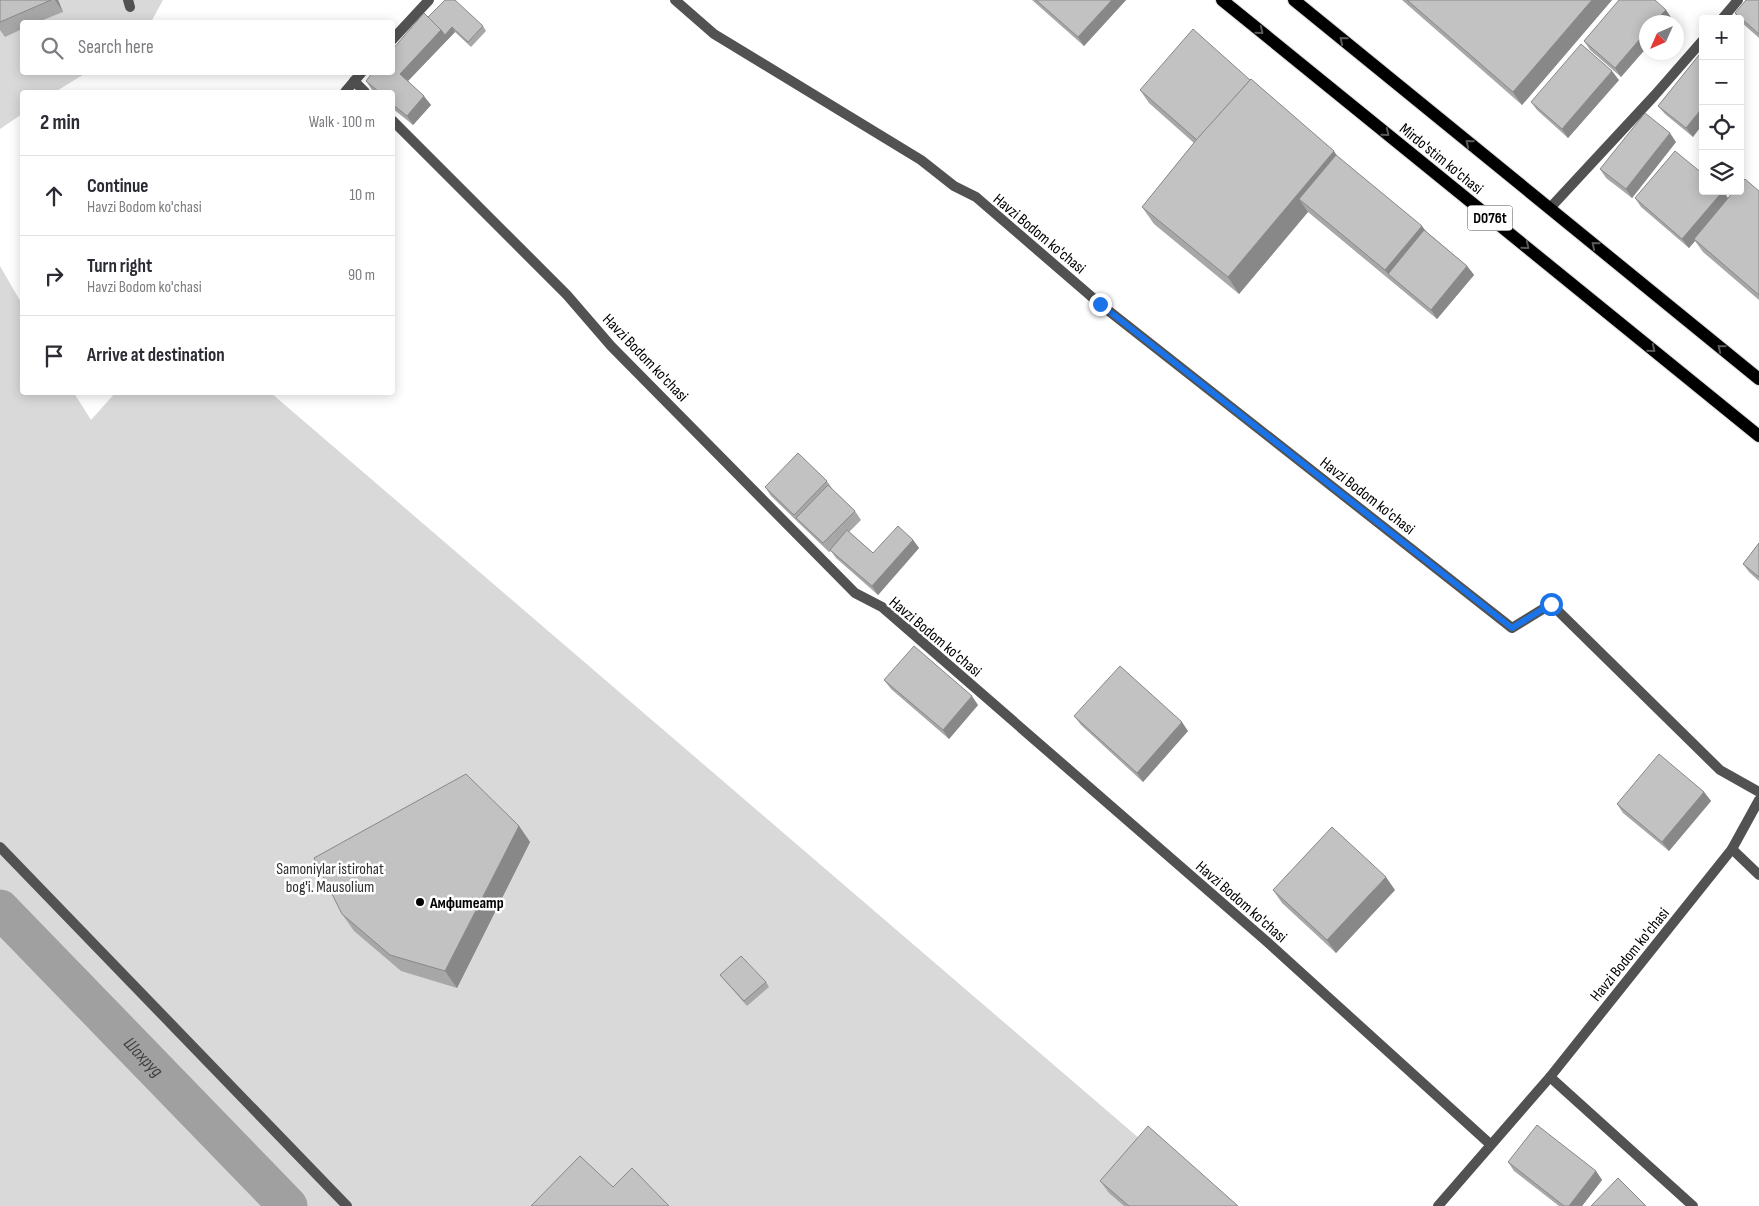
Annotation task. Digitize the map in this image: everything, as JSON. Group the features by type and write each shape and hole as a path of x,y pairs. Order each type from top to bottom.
{"main road":[{"name":"Mirdo'stim ko'chasi","path":"1222,0 1759,436"},
{"name":"Mirdo'stim ko'chasi","path":"1294,0 1759,379"}],"street":[{"path":"395,37 429,0"},
{"name":"Havzi Bodom ko'chasi","path":"675,0 714,34 921,160 954,186 976,197 1100,304 1512,628 1551,604 1720,770 1759,792"},
{"path":"1725,15 1738,0"},
{"path":"1550,208 1699,45"},
{"path":"347,90 359,75"},
{"path":"354,81 363,90"},
{"name":"Havzi Bodom ko'chasi","path":"395,123 567,294 612,346 855,593 882,607 1138,829 1265,940 1490,1144"},
{"name":"Havzi Bodom ko'chasi","path":"1438,1206 1550,1077 1732,849 1759,800"},
{"path":"0,847 347,1206"},
{"path":"1732,849 1759,875"},
{"path":"1550,1077 1694,1206"}],"green space":[{"path":"0,0 163,0 152,20 20,20 20,75 83,75 58,90 20,90 20,115 0,129"},
{"name":"Samoniylar istirohat bog'i. Mausolium","path":"0,266 20,301 20,395 75,395 91,420 113,395 273,395 1218,1206 0,1206"}],"building":[{"path":"0,0 51,0 0,22"},
{"path":"445,0 455,0 483,26 468,42 452,27 445,35 428,17"},
{"path":"1036,0 1112,0 1078,37"},
{"path":"1407,0 1592,0 1513,92"},
{"path":"1619,0 1655,0 1666,10 1661,15 1639,15 1639,40 1615,68 1584,41"},
{"path":"1746,0 1759,0 1759,34 1744,21 1744,15 1735,13"},
{"path":"424,13 441,30 400,74 424,96 407,116 395,106 395,90 377,90 366,81 371,75 395,75 395,47"},
{"path":"1193,29 1250,80 1197,140 1140,90"},
{"path":"1581,44 1612,71 1562,129 1531,102"},
{"path":"1699,55 1699,112 1686,128 1658,106"},
{"path":"1251,79 1334,151 1228,277 1142,207 1197,139"},
{"path":"1645,113 1670,133 1626,189 1600,169"},
{"path":"1675,151 1699,171 1699,195 1720,195 1682,239 1635,198"},
{"path":"1336,155 1422,226 1385,270 1299,199"},
{"path":"1744,180 1759,191 1759,295 1694,239 1731,195 1744,195"},
{"path":"1424,230 1467,266 1431,310 1388,274"},
{"path":"798,453 827,481 794,515 765,487"},
{"path":"828,485 855,511 823,543 796,518"},
{"path":"898,526 913,540 872,586 830,550 847,530 873,553"},
{"path":"1759,543 1759,577 1743,564"},
{"path":"914,646 972,696 943,730 884,680"},
{"path":"1120,666 1182,722 1137,773 1074,716"},
{"path":"1659,754 1704,792 1662,842 1617,804"},
{"name":"Амфитеатр","path":"466,774 519,826 445,971 390,955 342,914 314,858"},
{"path":"1332,827 1386,877 1327,940 1273,890"},
{"path":"741,956 766,982 744,1001 720,975"},
{"path":"1537,1125 1596,1171 1569,1206 1564,1206 1508,1162"},
{"path":"1148,1126 1238,1206 1129,1206 1100,1181"},
{"path":"580,1156 613,1187 632,1168 669,1206 531,1206"},
{"path":"1618,1178 1646,1206 1591,1206"}],"waterway":[{"name":"Шахруд","path":"0,909 288,1206"}],"place":[{"name":"Амфитеатр","path":"420,902"}],"route":[{"path":"1100,304 1512,628 1551,604"}]}
